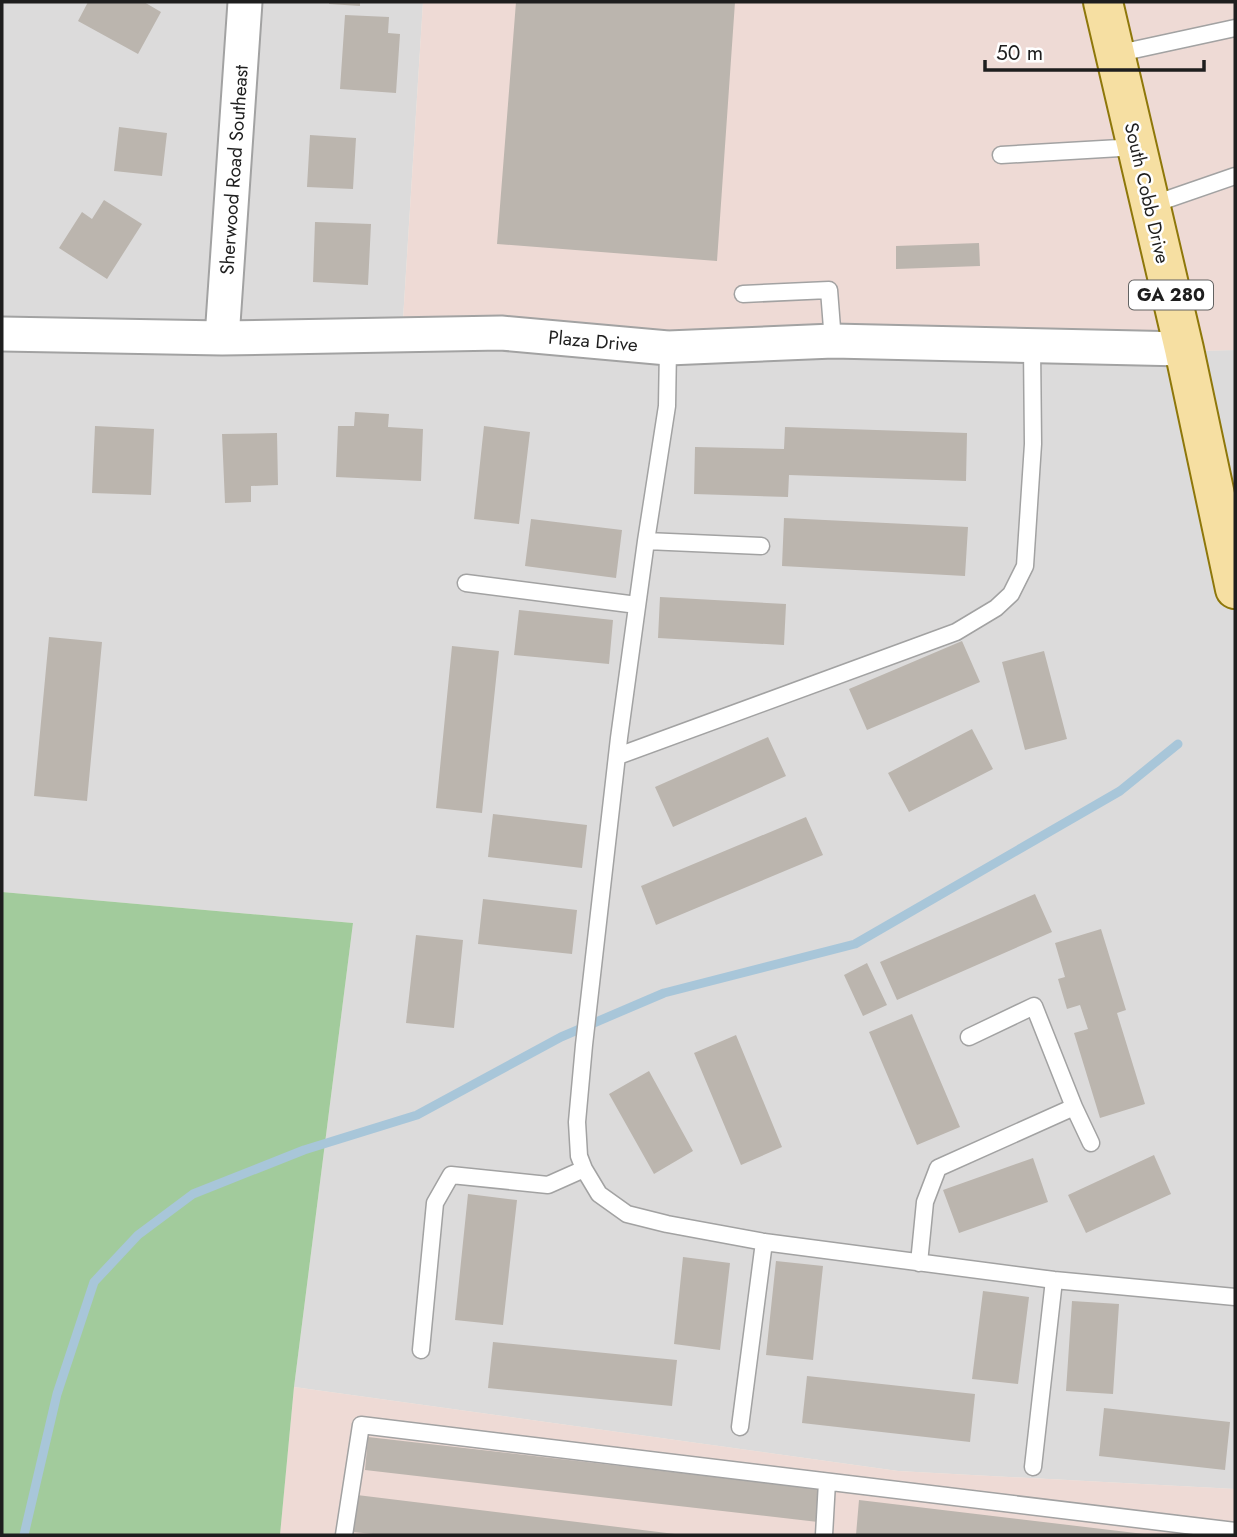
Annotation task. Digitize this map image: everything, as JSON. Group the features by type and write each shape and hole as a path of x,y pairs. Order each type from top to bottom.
{"main road":[{"name":"South Cobb Drive","path":"1103,2 1184,349 1235,589"}],"street":[{"name":"Sherwood Road Southeast","path":"222,338 245,2"},
{"name":"Plaza Drive","path":"2,334 222,338 500,333 668,348 833,341 1184,349"}],"lane":[{"path":"1115,54 1235,28"},
{"path":"1001,155 1137,147"},
{"path":"1150,205 1235,176"},
{"path":"743,294 829,290 833,341"},
{"path":"618,756 957,632 996,608 1011,594 1024,566 1033,444 1032,346"},
{"path":"668,348 667,405 637,605 587,1015 577,1122 579,1156 584,1169 599,1194 627,1214 667,1224 764,1242 919,1263 1054,1280 1235,1297"},
{"path":"646,541 761,546"},
{"path":"466,583 637,605"},
{"path":"969,1037 1034,1006 1091,1143"},
{"path":"919,1263 925,1202 938,1168 1074,1107"},
{"path":"421,1350 435,1203 451,1175 548,1185 584,1169"},
{"path":"740,1427 764,1242"},
{"path":"1033,1467 1054,1280"},
{"path":"344,1535 361,1425 1235,1531"},
{"path":"824,1535 827,1482"}],"shaded area":[{"path":"2,2 423,2 402,335 1158,352 1235,350 1235,1489 898,1471 294,1387 353,923 2,892"},
{"path":"423,2 1235,2 1235,350 1158,352 402,336"},
{"path":"294,1387 898,1471 1235,1489 1235,1535 280,1535"}],"green space":[{"path":"2,892 353,923 294,1387 280,1535 2,1535"}],"building":[{"path":"88,2 144,2 161,12 138,54 78,21"},
{"path":"360,2 360,6 329,4"},
{"path":"516,2 735,2 717,261 497,244"},
{"path":"345,15 389,17 388,33 400,34 396,93 340,89"},
{"path":"119,127 167,133 162,176 114,171"},
{"path":"310,135 356,138 353,189 307,187"},
{"path":"104,200 142,224 107,279 59,248 82,212 92,219"},
{"path":"315,222 371,224 368,285 313,282"},
{"path":"979,243 980,266 896,269 896,246"},
{"path":"355,412 389,414 388,427 423,429 421,481 336,477 338,426 354,426"},
{"path":"95,426 154,429 151,495 92,493"},
{"path":"484,426 530,432 519,524 474,519"},
{"path":"785,427 967,433 966,481 789,475 788,497 694,494 695,447 784,449"},
{"path":"277,433 278,485 251,486 251,502 225,503 222,434"},
{"path":"784,518 968,527 965,576 782,566"},
{"path":"531,519 622,530 616,578 525,566"},
{"path":"660,597 786,604 784,645 658,638"},
{"path":"519,610 613,620 609,664 514,655"},
{"path":"49,637 102,642 87,801 34,796"},
{"path":"962,641 980,682 867,730 849,689"},
{"path":"452,646 499,651 482,813 436,808"},
{"path":"1044,651 1067,739 1025,750 1002,662"},
{"path":"972,729 993,769 909,812 888,773"},
{"path":"768,737 786,776 673,827 655,787"},
{"path":"493,814 587,825 582,868 488,857"},
{"path":"806,817 823,855 656,925 641,886"},
{"path":"1035,894 1052,932 897,1000 880,962"},
{"path":"483,899 577,910 572,954 478,944"},
{"path":"1101,929 1126,1010 1117,1013 1145,1104 1100,1118 1074,1033 1088,1029 1080,1005 1067,1009 1058,979 1065,977 1055,943"},
{"path":"416,935 463,940 454,1028 406,1023"},
{"path":"867,963 887,1005 863,1016 844,975"},
{"path":"912,1014 960,1127 917,1145 869,1032"},
{"path":"736,1035 782,1147 741,1165 694,1053"},
{"path":"649,1071 693,1151 654,1174 609,1094"},
{"path":"1154,1155 1171,1194 1086,1233 1068,1195"},
{"path":"1033,1158 1048,1202 959,1233 943,1190"},
{"path":"468,1194 517,1200 503,1325 455,1320"},
{"path":"683,1257 730,1263 720,1350 674,1344"},
{"path":"776,1261 823,1266 813,1360 766,1355"},
{"path":"983,1291 1029,1297 1018,1384 972,1379"},
{"path":"1072,1301 1119,1304 1113,1394 1066,1391"},
{"path":"493,1342 677,1360 672,1406 488,1388"},
{"path":"807,1376 975,1394 970,1442 802,1423"},
{"path":"1104,1408 1230,1422 1225,1470 1099,1456"},
{"path":"368,1437 821,1489 818,1522 365,1470"},
{"path":"357,1495 675,1535 383,1535 353,1532"},
{"path":"859,1500 1144,1534 856,1535"}],"waterway":[{"path":"24,1535 57,1394 94,1282 138,1235 193,1194 304,1150 417,1115 561,1037 664,993 855,944 1120,791 1178,744"}]}
